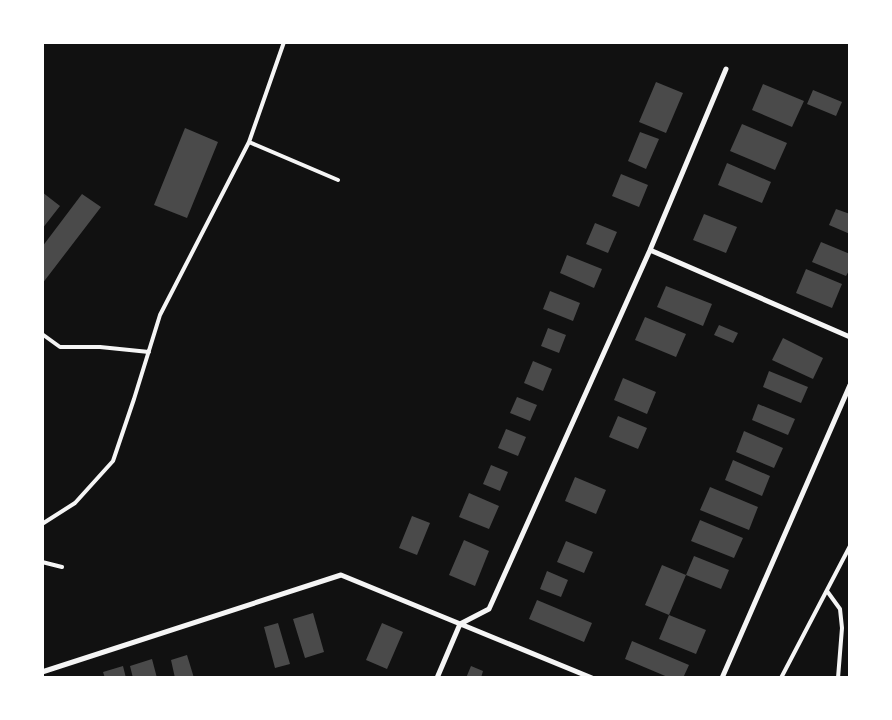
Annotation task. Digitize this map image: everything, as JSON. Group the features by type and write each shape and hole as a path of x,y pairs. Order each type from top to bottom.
{"street":[{"path":"437,678 460,624 489,609 650,250 726,70"},
{"path":"650,250 850,336"},
{"path":"722,678 850,385"},
{"path":"42,672 341,575 592,678"}],"lane":[{"path":"42,524 76,503 113,461 160,315 249,142 284,42"},
{"path":"249,142 338,180"},
{"path":"42,334 60,347 100,347 149,352"},
{"path":"781,678 850,546"},
{"path":"42,562 62,567"},
{"path":"827,592 840,609 842,628 838,678"}],"building":[{"path":"656,82 683,93 666,133 639,122"},
{"path":"763,84 804,101 792,127 752,110"},
{"path":"813,90 842,102 836,116 807,104"},
{"path":"742,124 787,143 775,170 730,151"},
{"path":"185,128 218,142 187,218 154,205"},
{"path":"640,132 659,139 646,169 628,161"},
{"path":"727,163 771,182 762,203 718,185"},
{"path":"621,174 648,185 639,207 612,196"},
{"path":"42,192 60,206 42,229"},
{"path":"82,194 101,207 42,284 42,247"},
{"path":"836,209 850,214 850,234 829,225"},
{"path":"704,214 737,227 726,253 693,240"},
{"path":"595,223 617,232 608,253 586,244"},
{"path":"821,242 850,254 850,269 846,276 812,262"},
{"path":"567,255 602,269 594,288 560,273"},
{"path":"806,269 842,284 832,308 796,293"},
{"path":"666,286 712,304 703,326 657,307"},
{"path":"550,291 580,303 573,321 543,309"},
{"path":"645,317 686,334 676,357 635,340"},
{"path":"719,325 738,333 733,343 714,335"},
{"path":"548,328 566,335 559,353 541,346"},
{"path":"783,338 823,358 813,379 772,360"},
{"path":"533,361 552,369 543,391 524,383"},
{"path":"769,371 808,387 801,403 763,387"},
{"path":"623,378 656,392 647,414 614,400"},
{"path":"517,397 537,405 530,421 510,413"},
{"path":"758,404 795,419 788,435 752,420"},
{"path":"618,416 647,428 638,449 609,437"},
{"path":"506,429 526,437 518,456 498,448"},
{"path":"744,431 783,448 774,468 736,452"},
{"path":"733,460 770,476 762,496 725,480"},
{"path":"491,465 508,472 500,491 483,484"},
{"path":"575,477 606,490 596,514 565,501"},
{"path":"710,487 758,507 749,530 700,510"},
{"path":"469,493 499,506 489,529 459,517"},
{"path":"412,516 430,523 417,555 399,548"},
{"path":"700,520 743,538 734,558 691,541"},
{"path":"464,540 489,551 475,586 449,575"},
{"path":"566,541 593,552 584,573 557,562"},
{"path":"694,556 729,570 721,589 686,575"},
{"path":"662,565 686,575 669,615 645,605"},
{"path":"547,571 568,580 561,597 540,589"},
{"path":"537,600 592,623 584,642 529,619"},
{"path":"313,613 324,652 305,658 293,619"},
{"path":"669,615 706,630 696,654 659,639"},
{"path":"278,623 290,664 275,668 264,627"},
{"path":"382,623 403,632 387,669 366,660"},
{"path":"632,641 689,665 683,678 670,678 625,659"},
{"path":"187,655 194,678 175,678 171,660"},
{"path":"152,659 157,678 133,678 130,666"},
{"path":"123,666 126,678 105,678 103,672"},
{"path":"471,666 483,671 481,678 466,678"}]}
